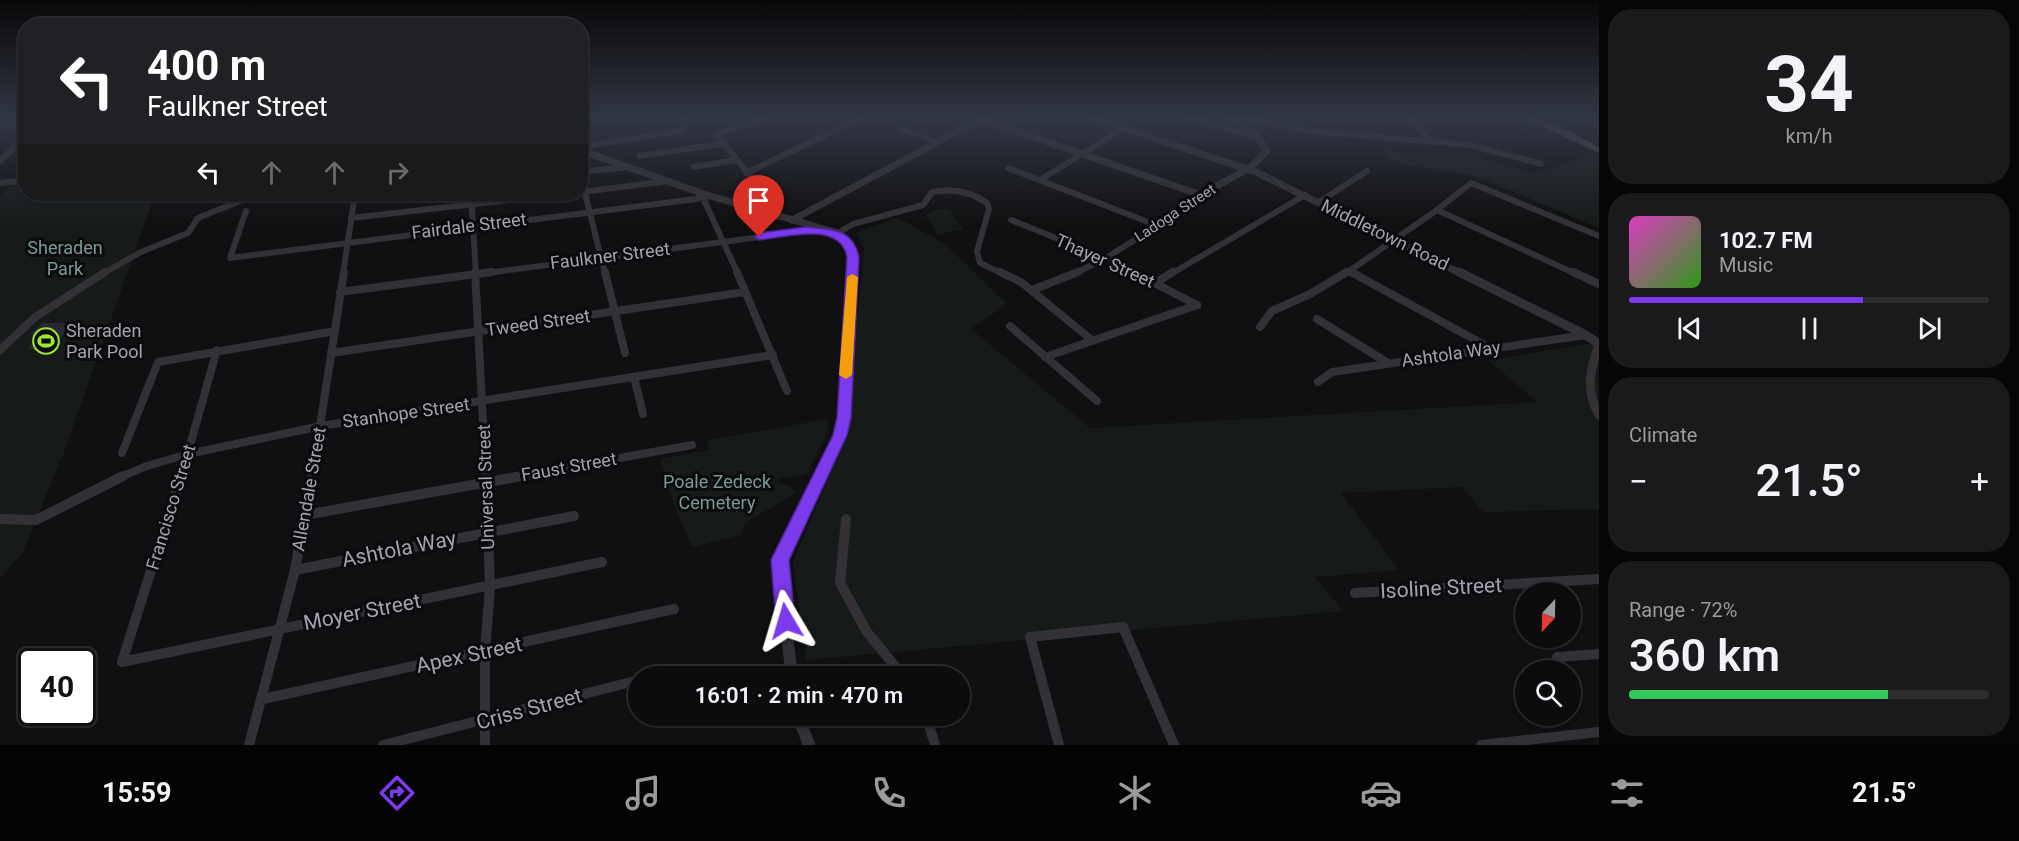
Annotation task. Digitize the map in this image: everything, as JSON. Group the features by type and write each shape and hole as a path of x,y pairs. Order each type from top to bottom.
{"street":[{"path":"590,153 708,195 838,233 851,246 853,257 844,418 840,435 780,560 780,580 791,666"},
{"path":"639,156 661,153"},
{"path":"730,153 778,210 778,217"},
{"path":"746,173 789,153"},
{"path":"792,220 916,153"},
{"path":"1079,153 1202,195"},
{"name":"Middletown Road","path":"1201,153 1249,168 1586,335"},
{"name":"Ladoga Street","path":"1032,290 1086,269 1106,258 1202,195 1249,168 1266,153"},
{"path":"1501,153 1541,164"},
{"path":"1040,180 1083,154"},
{"path":"694,167 736,160"},
{"path":"588,171 628,167"},
{"path":"1008,168 1156,225"},
{"path":"1319,202 1367,171"},
{"path":"0,183 18,181"},
{"path":"588,190 668,181"},
{"path":"1260,327 1272,310 1310,294 1349,271 1437,210 1471,183 1599,236"},
{"name":"Faulkner Street","path":"340,292 806,231 838,233 853,224 923,205 932,192 943,189 980,197 987,203 989,209 977,258 986,267 1021,282 1032,290"},
{"path":"708,195 704,200 787,391"},
{"name":"Fairdale Street","path":"246,211 230,258 348,241 696,199 708,195"},
{"path":"1155,283 1305,195"},
{"path":"0,350 34,318 96,277 141,252 188,233 198,218 240,201"},
{"name":"Allendale Street","path":"249,745 263,699 295,570 321,426 353,201"},
{"name":"Universal Street","path":"472,201 490,587 485,651 486,745"},
{"path":"351,218 500,201"},
{"path":"587,201 625,353"},
{"path":"1437,210 1599,284"},
{"name":"Thayer Street","path":"1011,220 1106,258 1197,305 1093,341"},
{"path":"1349,271 1491,348"},
{"path":"1032,290 1093,341"},
{"name":"Tweed Street","path":"331,353 745,292"},
{"path":"1317,319 1388,363"},
{"path":"1010,326 1097,401"},
{"path":"122,453 158,362 335,331"},
{"path":"1586,335 1599,344 1587,378 1591,402 1599,415"},
{"name":"Ashtola Way","path":"1318,382 1332,372 1586,335"},
{"path":"1045,357 1093,341"},
{"name":"Francisco Street","path":"122,662 188,454 217,350"},
{"name":"Stanhope Street","path":"0,519 36,520 147,465 188,454 321,426 773,355"},
{"path":"634,377 643,414"},
{"name":"Faust Street","path":"305,515 692,445"},
{"name":"Ashtola Way","path":"295,570 574,516"},
{"path":"846,519 840,583 867,632 895,666"},
{"name":"Moyer Street","path":"122,662 602,562"},
{"name":"Isoline Street","path":"1355,593 1599,579"},
{"name":"Apex Street","path":"263,699 674,609"},
{"path":"1059,745 1030,637 1123,627 1174,745"},
{"path":"1557,657 1599,654"},
{"name":"Criss Street","path":"383,745 486,721 628,683"},
{"path":"802,726 809,745"},
{"path":"929,726 935,745"},
{"path":"1481,745 1599,732"}],"green space":[{"path":"1384,153 1475,157 1533,173 1593,156 1599,158 1599,228 1476,176 1395,163"},
{"name":"Sheraden Park","path":"13,183 18,183 18,201 153,201 66,447 23,552 0,578 0,197"},
{"path":"941,209 950,210 963,229 937,235 926,214"},
{"path":"897,217 945,244 1007,304 971,329 1090,428 1537,402 1488,360 1599,342 1599,509 1483,512 1462,487 1341,493 1399,570 1315,577 1343,611 806,660 793,562 846,436 864,248 856,233"},
{"name":"Poale Zedeck Cemetery","path":"828,419 829,429 809,473 796,477 778,478 779,483 789,486 796,493 745,523 740,535 692,547 673,502 660,459 709,450 707,440"}],"shaded area":[{"name":"Sheraden Park Pool","path":"42,323 75,323 50,348 27,349 41,335 30,335"}],"slow traffic":[{"path":"846,375 852,277"}],"place":[{"name":"Sheraden Park Pool","path":"46,341"}],"route":[{"path":"759,237 806,231 838,233 851,246 853,257 844,418 840,435 780,560 780,580 786,621"}]}
